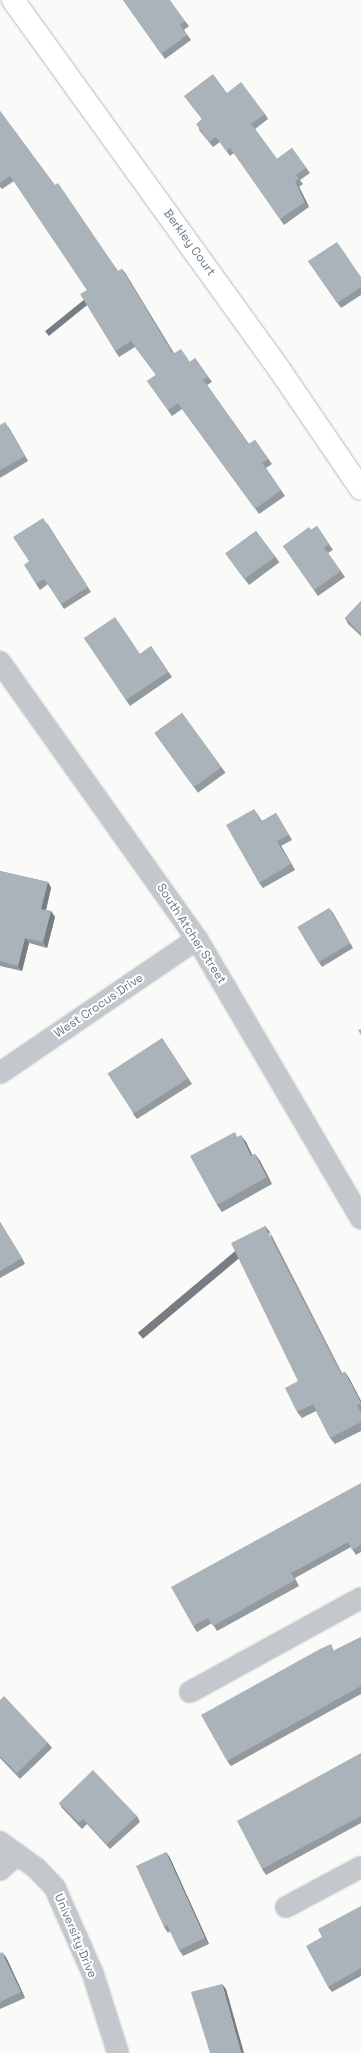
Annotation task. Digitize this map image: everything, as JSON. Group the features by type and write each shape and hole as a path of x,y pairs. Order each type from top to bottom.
{"street":[{"name":"Berkley Court","path":"13,0 279,369 361,489"},
{"name":"South Atcher Street","path":"0,662 197,939 361,1219"},
{"name":"West Crocus Drive","path":"0,1073 197,939"},
{"path":"190,1692 361,1598"},
{"name":"University Drive","path":"0,1842 17,1854 55,1888 93,1974 118,2053"},
{"path":"0,1870 17,1854"},
{"path":"286,1907 361,1867"}],"building":[{"path":"123,0 170,0 185,21 180,25 187,35 161,54"},
{"path":"213,74 227,93 241,82 265,114 251,124 277,159 292,148 306,168 296,175 299,179 295,181 305,202 280,219 230,148 226,151 216,137 209,142 196,124 202,119 184,96"},
{"path":"0,111 55,185 58,183 118,271 122,269 173,354 181,349 190,362 195,358 208,377 203,380 249,444 255,440 268,459 262,463 281,490 255,509 178,403 168,410 147,381 156,375 131,341 115,351 80,294 87,290 10,176 0,183"},
{"path":"337,242 361,277 361,287 337,303 308,261"},
{"path":"5,422 25,456 0,470 0,425"},
{"path":"43,518 88,587 61,604 44,579 36,584 24,565 29,561 13,537"},
{"path":"317,526 329,544 324,548 341,571 314,590 283,546 309,527 311,530"},
{"path":"256,531 275,557 244,579 225,553"},
{"path":"361,601 361,634 345,618"},
{"path":"115,617 140,654 151,646 168,672 126,700 84,638"},
{"path":"182,713 221,767 194,787 154,733"},
{"path":"254,809 261,822 276,813 289,835 277,841 291,864 259,883 226,825"},
{"path":"0,871 48,882 41,909 51,911 43,942 25,938 18,966 0,961"},
{"path":"329,908 350,943 318,962 297,927"},
{"path":"162,1038 188,1078 134,1114 107,1073"},
{"path":"235,1132 237,1137 241,1135 251,1156 255,1154 267,1177 217,1205 190,1156"},
{"path":"0,1222 22,1258 0,1271"},
{"path":"265,1226 341,1374 345,1372 361,1403 357,1405 361,1413 361,1422 330,1438 313,1404 297,1412 285,1388 298,1381 231,1243"},
{"path":"361,1483 361,1545 352,1550 348,1542 291,1573 295,1580 213,1626 208,1618 193,1626 171,1587"},
{"path":"361,1637 361,1686 227,1761 201,1715 320,1649 331,1644 334,1651"},
{"path":"4,1696 48,1743 17,1773 0,1756 0,1700"},
{"path":"361,1753 361,1816 262,1869 237,1821"},
{"path":"93,1770 137,1816 107,1844 83,1819 79,1823 59,1803"},
{"path":"166,1852 205,1938 179,1950 167,1925 164,1927 136,1866"},
{"path":"361,1906 361,1968 328,1987 306,1946 322,1937 318,1929"},
{"path":"2,1952 21,1992 0,2002 0,1953"},
{"path":"222,1984 241,2053 210,2053 191,1992"}]}
